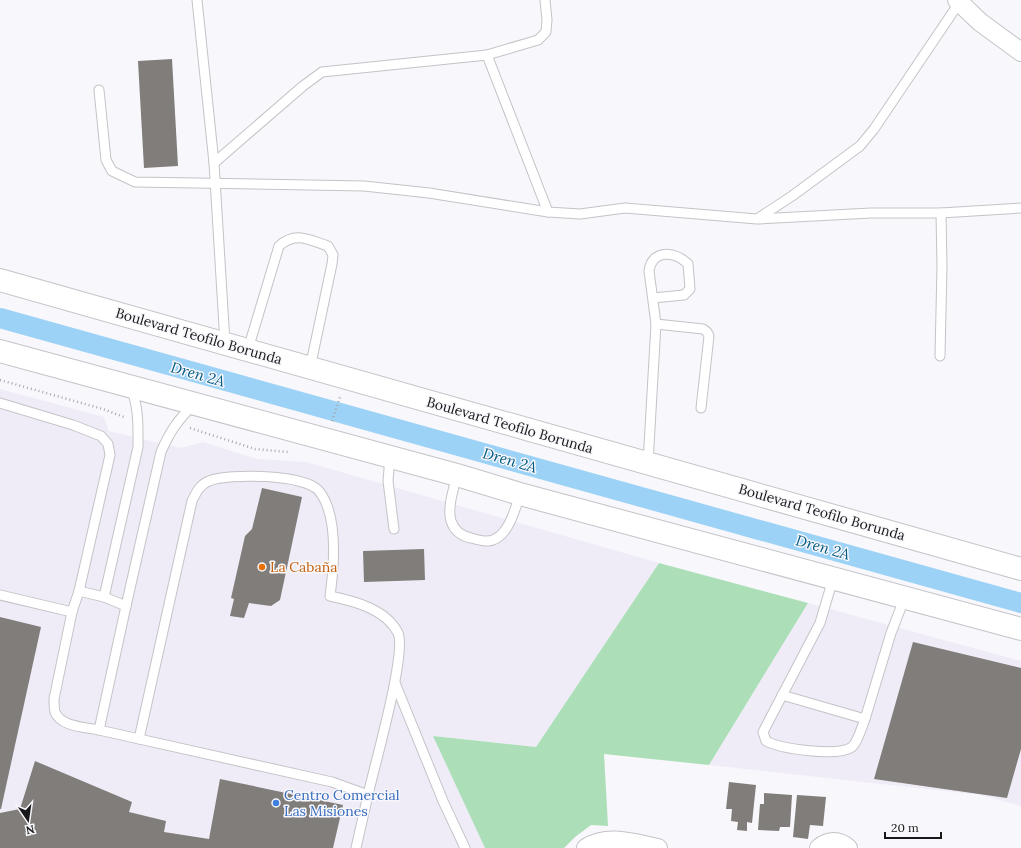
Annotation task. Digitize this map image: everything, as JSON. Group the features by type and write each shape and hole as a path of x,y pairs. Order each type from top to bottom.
{"main road":[{"name":"Boulevard Teofilo Borunda","path":"0,280 1021,569"},
{"path":"0,351 390,456 520,494 1021,629"}],"street":[{"path":"959,1 980,22 1021,52"},
{"path":"586,848 594,843 611,840 658,848"},
{"path":"819,848 825,844 837,842 848,848"}],"lane":[{"path":"197,0 214,163 225,343"},
{"path":"214,163 308,81 322,72 486,55 538,40 546,32 547,20 545,0"},
{"path":"757,219 792,196 860,146 874,129 959,1"},
{"path":"486,55 548,212"},
{"path":"99,90 106,160 112,171 135,182 364,186 429,193 548,212 580,214 625,208 757,219 871,213 941,213 1021,208"},
{"path":"940,356 942,266 941,213"},
{"path":"248,349 279,246 287,239 299,237 328,246 332,255 332,264 310,368"},
{"path":"648,463 656,324 649,271 652,259 658,255 665,254 679,257 684,260 688,264 689,293 684,295 653,298"},
{"path":"656,324 703,329 707,332 709,336 701,408"},
{"path":"104,597 138,447 136,400 130,387"},
{"path":"0,403 73,425 101,436 108,444 110,455 79,591 72,612 54,699 55,712 61,720 69,724 326,780 368,794"},
{"path":"99,730 161,452 171,431 180,418 196,403"},
{"path":"390,456 388,481 394,529"},
{"path":"457,475 451,502 451,520 456,530 463,536 485,542 491,541 501,535 512,519 520,494"},
{"path":"139,739 192,501 198,489 208,481 222,477 298,480 310,484 319,491 328,510 333,537 334,566 330,596 356,602 376,612 390,623 398,633 401,646 394,683 356,848"},
{"path":"833,579 824,615 763,732 766,741 773,745 819,752 847,749 853,746 865,719 891,633 905,597"},
{"path":"79,591 104,597 126,606"},
{"path":"0,595 72,612"},
{"path":"394,683 443,801 465,848"},
{"path":"782,695 865,719"}],"path":[{"path":"0,380 103,409 138,423"},
{"path":"333,418 341,394"}],"shaded area":[{"path":"0,389 104,417 109,431 181,448 203,442 257,459 306,462 659,563 536,747 434,736 485,848 0,848"},
{"path":"808,603 1021,661 1021,806 981,795 709,765"}],"green space":[{"path":"659,563 808,603 709,765 604,754 608,826 591,825 575,837 564,848 485,848 433,736 536,747"}],"building":[{"path":"172,59 178,166 144,168 138,61"},
{"name":"La Cabaña","path":"262,488 302,497 280,600 271,606 249,603 244,618 230,616 234,599 231,598 245,536 252,529"},
{"path":"424,549 425,580 364,582 363,551"},
{"path":"0,617 41,627 1,809 0,809"},
{"path":"913,642 1021,668 1021,749 1007,798 874,779"},
{"name":"Centro Comercial Las Misiones","path":"35,761 132,802 129,812 166,821 164,832 209,839 220,779 343,805 333,848 0,848 0,813 20,809"},
{"path":"729,782 756,785 752,823 747,822 747,831 737,830 738,822 731,821 732,809 726,809"},
{"path":"764,793 792,795 790,827 780,827 779,831 758,830 760,804 764,804"},
{"path":"797,795 826,797 823,826 810,825 808,839 793,837"}],"waterway":[{"name":"Dren 2A","path":"0,318 1021,603"}],"place":[{"name":"La Cabaña","path":"262,567"},
{"name":"Centro Comercial Las Misiones","path":"276,803"}]}
